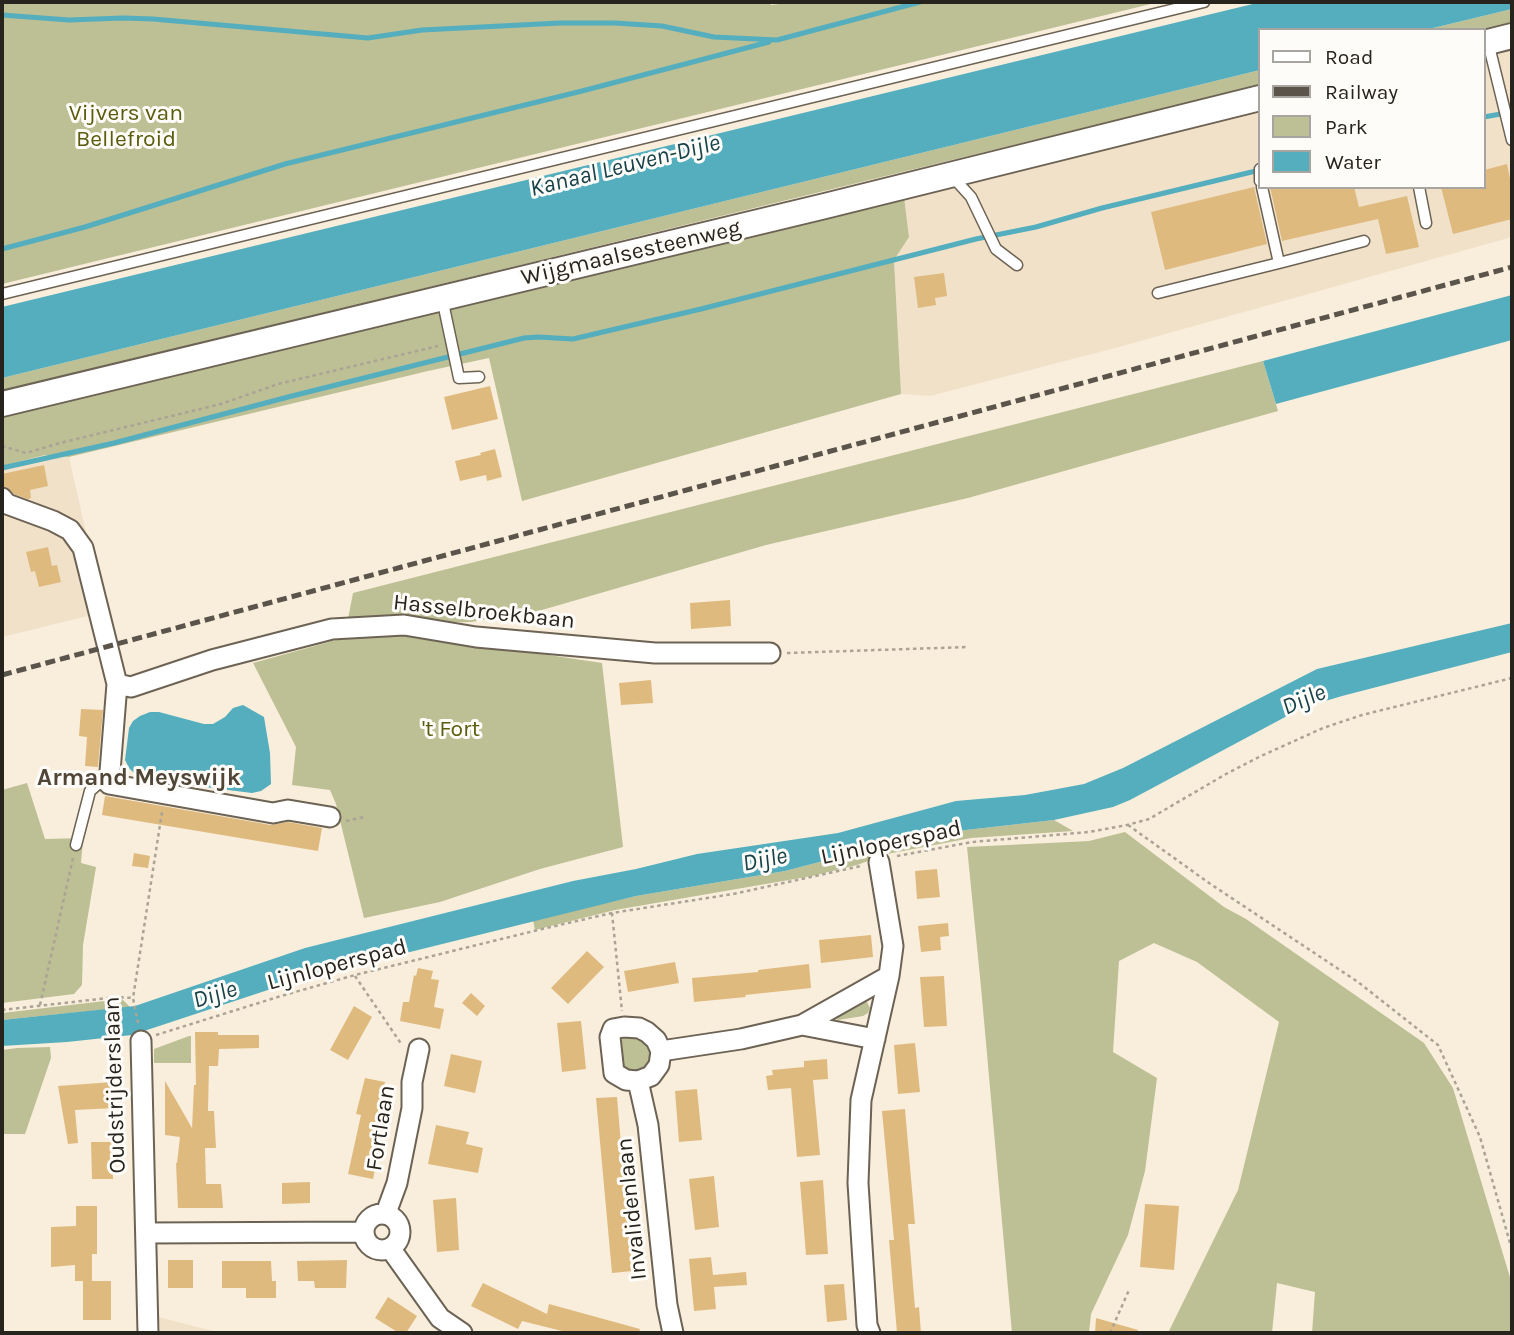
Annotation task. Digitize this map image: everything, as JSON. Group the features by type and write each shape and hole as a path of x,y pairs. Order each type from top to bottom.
{"street":[{"path":"1486,42 1512,36"},
{"name":"Wijgmaalsesteenweg","path":"2,404 1258,98"},
{"path":"2,498 7,504 70,530 83,548 117,684 109,783 273,813 290,810 330,817"},
{"name":"Hasselbroekbaan","path":"117,684 131,687 212,660 332,629 404,625 476,637 655,653 770,653"},
{"path":"870,1333 867,1325 858,1183 861,1100 889,976 893,946 879,862"},
{"path":"661,1051 741,1039 802,1025 889,976"},
{"path":"802,1025 875,1039"},
{"path":"639,1028 656,1040 661,1051 659,1065 651,1076 638,1081 626,1080 614,1073 610,1037 614,1029 639,1028"},
{"name":"Oudstrijderslaan","path":"141,1041 148,1333"},
{"name":"Fortlaan","path":"386,1213 397,1184 410,1121 412,1082 418,1055"},
{"name":"Invalidenlaan","path":"638,1081 648,1125 667,1305 673,1333"},
{"path":"386,1213 394,1218 400,1228 398,1240 390,1248 379,1250 368,1243 365,1226 372,1217 386,1213"},
{"path":"145,1233 364,1232"},
{"path":"390,1248 440,1318 463,1333"}],"lane":[{"path":"2,294 1204,2"},
{"path":"1486,42 1511,132"},
{"path":"951,175 971,197 995,247 1017,265"},
{"path":"1262,189 1279,263"},
{"path":"1419,189 1426,222"},
{"path":"1158,293 1364,241"},
{"path":"442,298 459,378 479,377"},
{"path":"76,845 90,791 97,784 109,783"}],"path":[{"path":"2,446 26,453 221,404 278,384 452,344"},
{"path":"770,653 968,647"},
{"name":"Lijnloperspad","path":"141,1041 355,975 612,913 733,894 972,842 1089,832 1128,825 1149,819 1249,762 1323,728 1362,715 1512,678"},
{"name":"Oudstrijderslaan","path":"141,1041 133,998 165,794"},
{"path":"1128,825 1209,883 1358,982 1438,1045 1480,1137 1512,1250"},
{"path":"40,1005 76,845"},
{"path":"612,913 624,1027"},
{"path":"355,975 405,1050 418,1055"},
{"path":"2,1010 117,997 133,998"},
{"path":"1110,1333 1129,1290"}],"shaded area":[{"path":"1512,49 1512,237 1119,347 930,396 901,394 894,260 909,237 904,197 1258,110 1258,189 1486,189 1486,56"},
{"path":"45,455 69,457 104,612 2,637 2,466"},
{"path":"159,1317 205,1329 221,1333 160,1333"}],"green space":[{"name":"Vijvers van Bellefroid","path":"2,2 771,2 771,5 795,2 1159,2 2,284"},
{"path":"1512,9 1512,23 1486,30 1433,28"},
{"path":"1258,70 1258,85 2,391 2,378"},
{"path":"904,197 909,237 894,260 901,394 522,501 489,358 69,457 45,455 2,466 2,414"},
{"path":"1263,361 1278,411 968,498 766,545 542,610 471,622 347,624 353,593"},
{"name":"'t Fort","path":"409,634 602,663 623,847 540,869 440,902 364,918 336,804 330,790 292,785 296,747 253,663 336,640"},
{"path":"27,783 45,839 83,838 81,863 96,867 83,945 82,985 74,994 2,1003 2,790"},
{"path":"1054,820 1073,831 971,838 887,854 857,865 812,876 615,910 535,930 533,920 636,896 785,871 922,835"},
{"path":"1125,832 1224,907 1246,919 1424,1043 1453,1088 1512,1284 1512,1333 1312,1333 1315,1292 1277,1283 1272,1333 1168,1333 1238,1190 1279,1022 1197,962 1154,943 1119,961 1113,1052 1157,1078 1145,1171 1128,1235 1091,1314 1089,1333 1012,1333 967,847 1089,841"},
{"path":"122,999 130,1007 2,1020 2,1013"},
{"path":"861,1001 867,1002 870,1008 863,1016 838,1020 834,1017"},
{"path":"620,1035 643,1038 651,1049 648,1062 641,1072 629,1073 623,1069"},
{"path":"189,1036 191,1063 154,1063 154,1049"},
{"path":"50,1047 51,1058 25,1134 2,1134 2,1050"}],"water":[{"name":"Kanaal Leuven-Dijle","path":"1261,2 1512,2 1512,9 1433,28 1258,28 1258,70 2,378 2,307"},
{"path":"1512,295 1512,340 1276,404 1263,361"},
{"name":"Dijle","path":"1512,623 1512,652 1302,708 1113,807 1054,820 922,835 785,871 636,896 301,979 132,1035 2,1046 2,1020 135,1006 305,948 573,881 697,854 838,833 956,801 1025,795 1084,784 1123,768 1317,669"},
{"path":"243,705 264,717 270,753 271,784 261,791 252,793 196,786 145,777 129,768 125,760 129,728 140,716 159,712 213,724 233,708"}],"building":[{"path":"1507,164 1512,188 1512,219 1453,234 1442,189 1486,189 1486,169"},
{"path":"1254,187 1267,244 1165,270 1151,212"},
{"path":"1270,189 1354,189 1359,207 1407,196 1419,247 1386,254 1378,219 1282,241"},
{"path":"944,273 947,296 935,298 936,305 918,308 914,277"},
{"path":"490,386 498,419 452,430 444,397"},
{"path":"495,449 502,477 487,481 486,475 460,481 455,461"},
{"path":"44,465 48,486 30,490 31,498 14,494 2,486 2,474"},
{"path":"48,547 52,566 57,565 61,582 39,587 35,571 31,572 26,552"},
{"path":"730,600 731,626 691,629 690,603"},
{"path":"651,680 653,703 621,705 619,683"},
{"path":"81,709 103,710 98,767 85,766 87,737 79,736"},
{"path":"105,796 271,825 288,822 322,828 318,851 102,815"},
{"path":"134,853 150,856 148,868 132,866"},
{"path":"937,869 940,897 917,899 915,871"},
{"path":"948,923 949,936 940,937 941,950 921,952 918,926"},
{"path":"871,935 873,957 821,963 819,940"},
{"path":"587,951 604,967 568,1004 551,988"},
{"path":"675,962 679,983 628,992 624,971"},
{"path":"809,964 811,988 694,1002 692,978"},
{"path":"418,968 433,971 431,979 439,980 434,1007 444,1009 440,1029 400,1021 403,1002 409,1002"},
{"path":"944,976 947,1026 924,1027 920,977"},
{"path":"471,993 485,1006 477,1016 462,1003"},
{"path":"354,1006 372,1017 348,1060 330,1050"},
{"path":"581,1021 586,1069 562,1072 557,1023"},
{"path":"195,1032 259,1035 259,1048 219,1049 218,1066 209,1066 208,1111 214,1111 216,1148 205,1148 206,1184 221,1184 223,1208 178,1208 176,1163 180,1137 165,1135 165,1081 192,1128 196,1085"},
{"path":"915,1043 920,1092 898,1094 894,1045"},
{"path":"451,1054 482,1061 475,1093 444,1086"},
{"path":"827,1059 828,1079 813,1080 820,1155 797,1157 791,1088 768,1090 766,1076 773,1075 772,1070 804,1067 804,1061"},
{"path":"365,1078 385,1082 372,1138 381,1140 373,1179 348,1174 361,1115 356,1114"},
{"path":"113,1082 115,1108 75,1110 78,1143 68,1144 58,1086"},
{"path":"697,1089 702,1140 679,1142 675,1091"},
{"path":"617,1097 623,1168 626,1168 630,1219 627,1220 633,1271 612,1273 596,1098"},
{"path":"905,1109 915,1224 908,1224 915,1308 919,1307 921,1333 897,1333 889,1240 894,1240 882,1111"},
{"path":"436,1125 469,1132 466,1144 483,1148 478,1173 428,1164"},
{"path":"91,1142 112,1142 113,1179 92,1179"},
{"path":"714,1176 719,1227 695,1230 689,1179"},
{"path":"823,1180 828,1254 806,1255 800,1182"},
{"path":"310,1182 310,1203 282,1204 282,1183"},
{"path":"456,1198 459,1250 437,1252 433,1200"},
{"path":"1145,1204 1179,1206 1174,1270 1140,1267"},
{"path":"76,1206 97,1206 97,1254 92,1254 92,1281 111,1281 111,1320 83,1320 83,1281 75,1281 75,1265 51,1267 51,1227 76,1226"},
{"path":"711,1257 713,1275 746,1272 747,1285 714,1287 716,1309 694,1311 689,1259"},
{"path":"168,1260 193,1260 193,1288 168,1288"},
{"path":"347,1260 346,1288 315,1288 314,1281 298,1281 297,1261"},
{"path":"222,1261 271,1261 272,1281 276,1281 276,1298 246,1298 246,1288 222,1288"},
{"path":"483,1283 547,1314 549,1304 640,1329 639,1333 570,1333 522,1321 518,1329 471,1306"},
{"path":"844,1284 847,1320 827,1322 824,1285"},
{"path":"388,1297 417,1316 406,1333 399,1333 375,1318"},
{"path":"1096,1318 1138,1330 1137,1333 1095,1333"}],"waterway":[{"path":"2,15 69,20 153,19 368,38 422,30 615,23 662,26 714,37 777,40 920,2"},
{"path":"2,249 85,227 285,164 769,42"},
{"path":"1486,117 1512,112"},
{"path":"2,468 114,443 524,338 573,339 701,309 1258,170"}],"railway":[{"path":"2,675 1512,267"}],"district":[{"name":"Armand Meyswijk","path":"139,778"}]}
